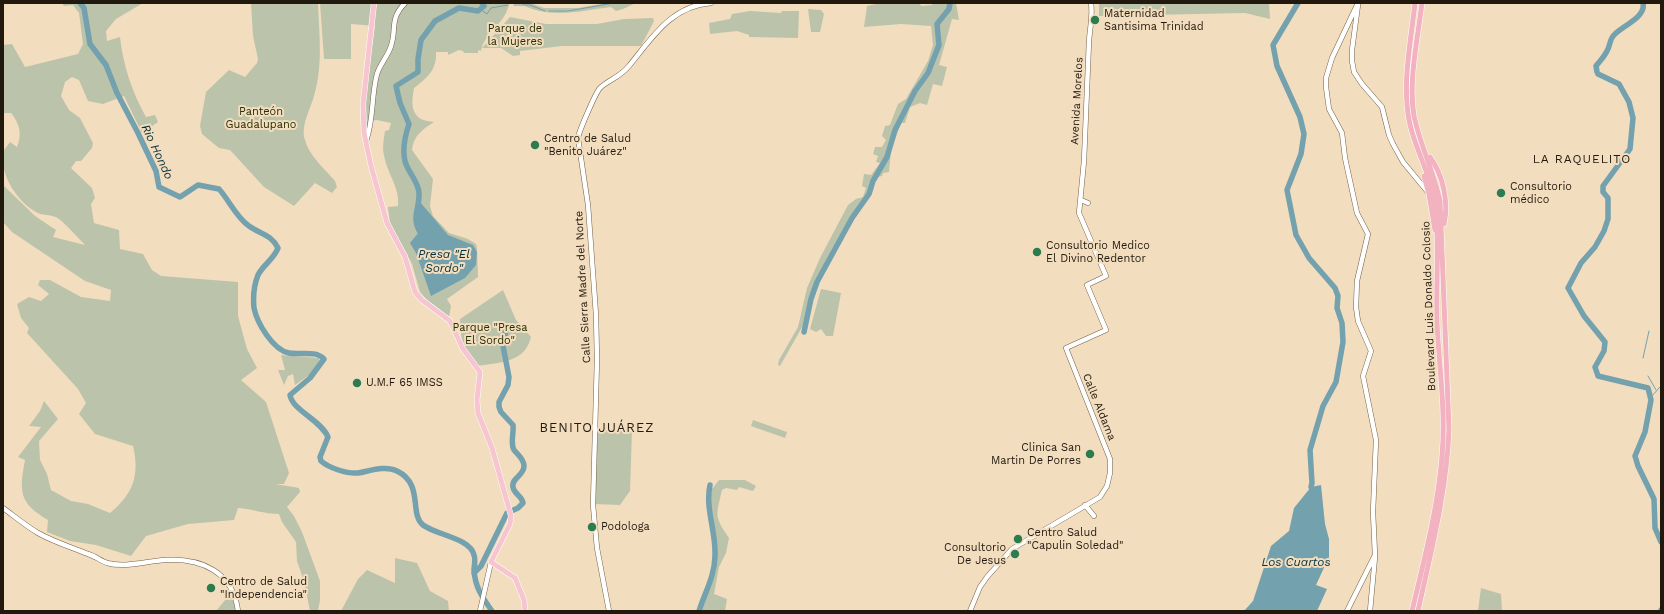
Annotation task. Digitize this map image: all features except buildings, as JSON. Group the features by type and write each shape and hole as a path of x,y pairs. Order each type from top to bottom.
{"highway":[{"name":"Boulevard Luis Donaldo Colosio","path":"1412,611 1434,509 1442,456 1443,420 1438,342 1436,232 1433,193 1414,140 1406,95 1415,3"},
{"name":"Boulevard Luis Donaldo Colosio","path":"1418,611 1437,520 1448,452 1442,231 1446,207 1442,185 1433,162 1426,153 1414,116 1412,92 1422,3"},
{"path":"1424,169 1424,175 1430,196 1433,226 1436,232"},
{"path":"1436,288 1439,307 1442,306 1443,288"},
{"path":"1438,342 1439,319 1442,318 1445,342"}],"main road":[{"path":"374,3 363,104 365,143 387,223 405,257 416,292 422,300 450,321 463,349 480,372 481,376 477,400 478,413 492,448 511,516 510,524 497,547 491,562 481,609"},
{"path":"365,143 370,126 373,93 377,74 392,45 395,18 405,3"},
{"name":"Calle Sierra Madre del Norte","path":"609,611 597,548 593,505 597,359 596,315 589,212 578,138 579,130 590,109 596,92 601,86 622,74 663,24 686,8 698,4 711,3"},
{"name":"Avenida Morelos","path":"1066,348 1106,330 1087,285 1106,276 1079,213 1082,200 1088,41 1090,22 1093,17 1091,3"},
{"path":"1358,3 1352,50 1354,72 1362,84 1382,107 1388,135 1403,162 1421,182 1430,196"},
{"path":"1358,3 1332,58 1326,78 1326,87 1329,109 1342,133 1345,158 1357,213 1368,234 1358,281 1356,307 1358,320 1371,351 1363,376 1376,440 1373,512 1375,555 1370,611"},
{"path":"1421,182 1424,175"},
{"path":"1082,200 1088,204"},
{"name":"Calle Aldama","path":"1066,348 1110,459 1110,473 1107,486 1100,497 1085,505"},
{"path":"970,611 984,582 1012,549 1085,505 1094,516"},
{"path":"3,508 37,532 61,545 107,563 118,565 179,561 204,566 222,575 233,590 238,611"},
{"path":"1347,611 1375,555"},
{"path":"491,562 515,578 524,600 525,611"}],"green space":[{"path":"62,3 143,3 116,19 106,31 107,41 120,37 126,68 136,98 146,117 155,115 158,122 142,133 124,96 103,104 88,101 79,80 72,77 65,82 61,96 69,110 80,118 93,143 92,148 81,161 76,161 71,168 92,188 95,198 91,204 94,223 119,230 120,249 143,254 152,270 161,276 238,282 238,316 247,349 257,368 241,380 266,402 289,473 284,484 275,484 299,488 300,492 287,507 294,516 302,532 320,581 320,600 318,611 310,611 304,581 297,561 296,542 282,522 279,514 238,508 234,520 188,524 146,536 131,556 96,545 70,541 47,532 48,520 31,508 23,496 22,480 25,460 18,457 41,427 29,426 40,411 44,401 58,419 39,441 40,460 47,474 51,490 71,501 88,504 110,513 124,499 133,484 136,466 133,446 95,434 79,414 86,403 78,389 27,333 29,328 21,318 17,304 29,297 41,301 49,294 38,285 40,280 50,280 81,297 110,301 111,290 85,281 12,232 3,222 3,185 35,216 56,230 53,237 85,245 59,219 54,216 38,213 17,196 7,179 3,162 4,150 10,142 17,147 20,133 18,125 11,113 3,113 3,45 12,44 25,67 78,54 83,44 79,13 73,5 64,6"},
{"name":"Panteón Guadalupano","path":"251,3 318,3 320,48 319,70 314,98 305,122 304,134 310,151 335,181 337,187 332,193 315,183 294,206 264,187 230,150 219,148 202,134 200,126 206,92 229,70 245,77 257,63 258,59 253,36"},
{"path":"320,3 509,3 504,16 486,38 481,51 478,50 478,53 464,53 463,51 459,50 448,55 448,52 436,52 433,69 423,81 414,88 412,101 415,113 421,119 434,122 422,130 416,137 412,150 433,179 430,206 433,216 449,233 468,239 476,244 477,248 478,277 447,299 451,306 449,317 427,300 420,292 412,264 390,223 388,207 398,206 397,193 383,152 385,131 389,130 391,123 377,120 369,121 366,137 364,105 375,26 351,24 351,59 324,59"},
{"path":"519,3 530,3 544,8 578,8 607,3 636,3 616,11 611,7 576,12 553,13 530,8"},
{"path":"881,3 918,3 922,6 932,5 933,3 956,3 959,20 952,19 939,65 947,67 942,86 933,84 927,105 920,103 910,107 905,123 901,123 891,150 889,172 883,173 882,176 878,177 875,181 873,191 846,232 815,292 805,322 780,366 778,365 779,360 798,327 807,288 820,258 848,205 856,199 863,197 866,188 862,186 864,174 871,175 880,163 876,162 878,156 873,154 875,147 882,147 886,140 882,136 885,126 890,125 898,104 906,99 928,61 933,45 931,26 901,24 864,27 867,6"},
{"path":"1099,3 1269,3 1270,19 1245,13 1099,16"},
{"path":"808,9 821,10 824,14 820,32 811,32"},
{"path":"750,11 781,13 782,11 799,11 798,38 749,37 749,35 737,31 710,34 709,23 730,19 732,14"},
{"name":"Parque de la Mujeres","path":"510,17 546,24 597,24 624,19 653,18 654,21 641,46 562,46 520,51 520,55 513,56 501,48 482,48"},
{"path":"821,289 841,293 833,336 826,336 821,329 816,332 810,329"},
{"name":"Parque \"Presa El Sordo\"","path":"503,290 516,320 531,337 528,346 517,357 503,362 478,366 462,346 460,319"},
{"path":"281,355 319,358 320,363 309,375 295,385 293,374 288,376 284,385 278,370 285,370"},
{"path":"753,420 787,432 785,438 751,426"},
{"path":"598,429 632,431 630,491 620,505 594,504"},
{"path":"719,480 745,480 756,486 753,491 739,487 737,490 726,488 722,490 718,505 718,516 721,525 729,538 726,553 719,567 714,594 727,599 725,611 700,611 716,570 716,541 708,498 711,488 713,488"},
{"path":"395,558 417,563 430,591 448,601 449,611 341,611 358,579 367,570 395,583"},
{"path":"1481,588 1501,594 1502,611 1478,611"},
{"path":"231,593 236,611 216,611"}],"water":[{"name":"Presa \"El Sordo\"","path":"420,202 448,235 473,245 477,252 476,265 465,278 431,296 416,253 410,243 419,232 418,216"},
{"name":"Los Cuartos","path":"1321,485 1325,524 1329,539 1329,557 1316,585 1327,589 1317,611 1244,611 1253,601 1271,546 1289,531 1294,508 1311,487"}],"waterway":[{"name":"Rio Hondo","path":"80,3 84,8 90,44 106,65 117,93 156,171 159,187 180,197 198,185 219,189 244,222 253,229 269,237 278,248 258,275 254,292 254,308 262,328 277,347 289,353 312,354 321,356 324,359 310,378 290,395 296,406 319,425 328,437 320,457 321,461 333,468 349,473 388,468 397,471 405,477 410,483 417,514 423,525 460,541 471,549 475,557 474,570 477,587 492,611"},
{"path":"420,232 416,222 419,198 418,188 406,165 404,156 404,142 409,124 400,103 396,86 418,72 418,59 421,40 435,21 459,8 478,11 484,6 482,3"},
{"path":"549,11 568,11 614,3"},
{"path":"804,332 811,299 817,282 852,218 869,194 873,181 887,157 895,130 915,91 928,73 939,45 937,24 949,9 950,3"},
{"path":"1298,3 1273,45 1277,66 1300,117 1304,134 1301,154 1287,190 1296,235 1309,258 1335,288 1338,296 1337,308 1342,323 1343,342 1336,382 1323,406 1310,450 1311,487"},
{"path":"1597,72 1596,66 1606,53 1613,36 1638,17 1643,8 1643,3"},
{"path":"480,9 487,14 491,8 508,5"},
{"path":"514,5 530,5 545,11"},
{"path":"1598,74 1619,84 1629,102 1633,118 1630,149 1603,186 1603,192 1608,198 1608,219 1604,231 1595,247 1581,263 1568,288 1584,316 1605,342 1604,351 1595,367 1598,376 1648,388 1651,400 1645,432 1635,456 1638,466 1654,499 1655,528 1661,542"},
{"path":"474,573 481,566 507,513 518,508 523,503 516,493 513,484 522,472 524,464 513,447 513,425 501,412 499,407 499,402 508,385 509,377 503,346 506,329"},
{"path":"1643,358 1649,331"},
{"path":"1648,376 1656,390"},
{"path":"1651,397 1661,386"},
{"path":"699,611 712,577 715,563 715,546 709,503 710,485"}],"place":[{"name":"Maternidad Santisima Trinidad","path":"1095,20"},
{"name":"Centro de Salud \"Benito Juárez\"","path":"535,145"},
{"name":"Consultorio médico","path":"1501,193"},
{"name":"Consultorio Medico El Divino Redentor","path":"1037,252"},
{"name":"U.M.F 65 IMSS","path":"357,383"},
{"name":"Clinica San Martin De Porres","path":"1090,454"},
{"name":"Podologa","path":"592,527"},
{"name":"Centro Salud \"Capulin Soledad\"","path":"1018,539"},
{"name":"Consultorio De Jesus","path":"1015,554"},
{"name":"Centro de Salud \"Independencia\"","path":"211,588"}],"district":[{"name":"LA RAQUELITO","path":"1582,159"},
{"name":"BENITO JUÁREZ","path":"597,428"}]}
